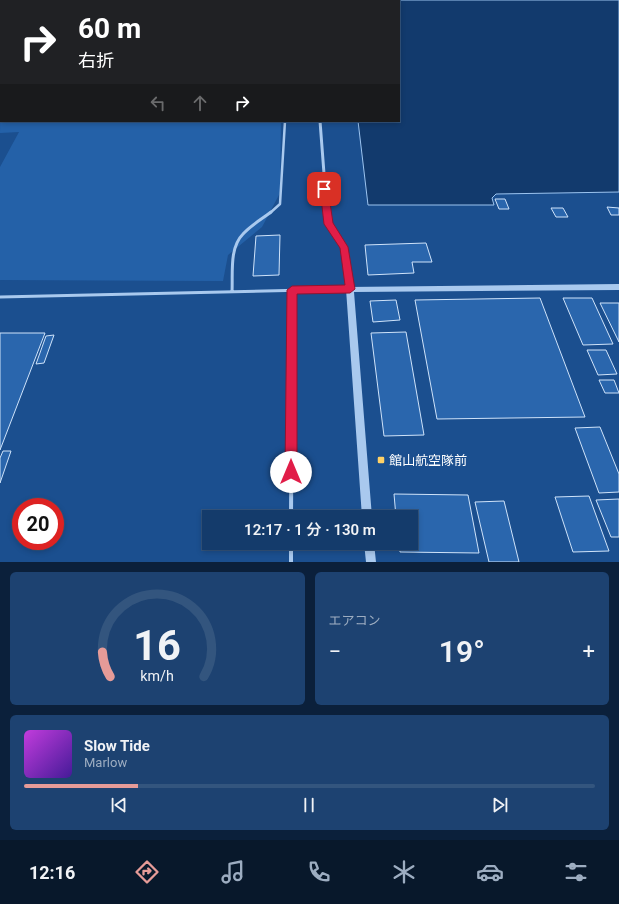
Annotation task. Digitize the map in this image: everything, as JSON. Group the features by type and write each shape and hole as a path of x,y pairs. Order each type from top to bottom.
{"street":[{"path":"320,122 324,203 329,224 344,247 350,289 366,510"},
{"path":"350,289 619,287"},
{"path":"370,550 371,562"}],"lane":[{"path":"232,292 236,248 242,235 280,204 285,122"},
{"path":"0,297 350,289"},
{"path":"291,510 292,290"},
{"path":"290,562 291,550"}],"shaded area":[{"path":"400,0 619,0 619,192 496,194 492,198 494,205 368,205 358,122 400,122"},
{"path":"0,122 281,122 280,193 262,227 228,255 223,281 0,280 0,167 19,132 0,133"}],"building":[{"path":"495,199 505,199 509,209 499,209"},
{"path":"607,207 619,208 619,215 611,215"},
{"path":"551,208 563,208 568,217 556,217"},
{"path":"280,235 279,275 253,276 256,236"},
{"path":"426,243 432,262 412,262 414,273 368,275 365,245"},
{"path":"540,298 585,417 437,419 415,300"},
{"path":"563,298 592,298 613,344 583,345"},
{"path":"396,300 400,320 373,322 370,301"},
{"path":"600,303 619,303 619,342"},
{"path":"406,332 424,435 384,436 371,333"},
{"path":"0,333 45,333 0,450"},
{"path":"54,335 44,363 36,364 46,336"},
{"path":"587,350 606,350 617,374 598,375"},
{"path":"599,380 614,380 619,393 605,393"},
{"path":"600,427 619,474 619,492 599,493 575,428"},
{"path":"3,451 11,451 0,483 0,458"},
{"path":"394,494 468,495 479,553 400,552 400,550 418,550 418,510 395,510"},
{"path":"589,496 609,551 573,552 555,497"},
{"path":"619,499 619,537 611,537 596,500"},
{"path":"504,501 519,562 489,562 475,502"}],"place":[{"name":"館山航空隊前","path":"381,460"}],"route":[{"path":"291,472 292,290 350,289 344,247 329,224 324,203 324,189"}]}
